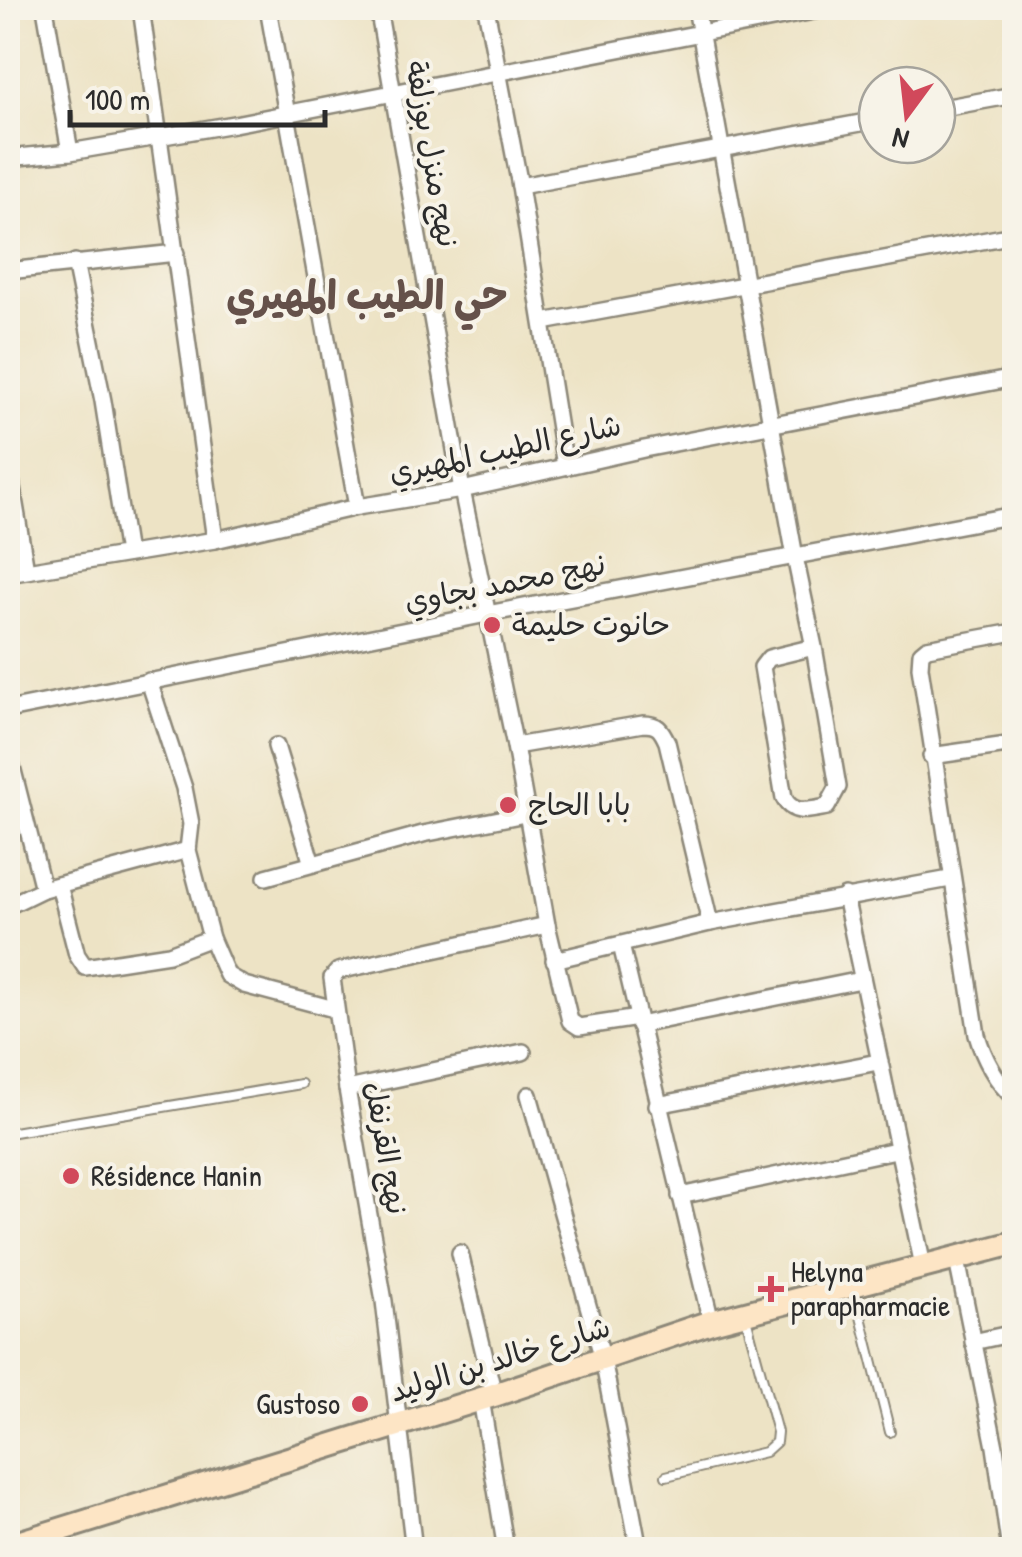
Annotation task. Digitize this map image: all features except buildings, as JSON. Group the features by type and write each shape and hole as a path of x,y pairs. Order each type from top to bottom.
{"street":[{"path":"46,8 70,152"},
{"path":"141,8 215,540"},
{"path":"268,8 358,507"},
{"name":"نهج منزل بوزلفة","path":"378,8 462,490 554,960 574,1026 639,1022"},
{"path":"486,8 520,186 565,466"},
{"path":"696,8 748,284 771,424 814,647 838,787 827,807 802,812 787,805 762,672 769,658 814,647"},
{"path":"8,158 160,137 701,34 787,12 829,8"},
{"path":"957,105 1014,95"},
{"path":"520,186 857,124"},
{"path":"543,322 1014,235"},
{"path":"8,271 176,252"},
{"path":"75,262 103,401 127,554"},
{"name":"شارع الطيب المهيري","path":"8,574 215,540 358,507 462,490 771,424 1014,378"},
{"path":"8,463 26,570"},
{"name":"نهج محمد بجاوي","path":"8,710 1014,514"},
{"path":"1014,632 938,645 921,654 921,691 981,1048 1004,1088 1014,1097"},
{"path":"149,681 184,788 191,824 188,850 211,938 227,976 334,1009"},
{"path":"514,746 643,724 654,724 661,730 710,923"},
{"path":"931,756 1014,744"},
{"path":"276,746 312,864"},
{"path":"8,751 51,887 77,955 86,967 170,954 211,938"},
{"path":"266,877 423,834 525,814"},
{"path":"8,906 51,887 188,850"},
{"path":"554,960 710,923 950,879"},
{"path":"845,896 923,1266"},
{"name":"نهج القرنفل","path":"414,1550 384,1301 331,984 338,971 546,925"},
{"path":"621,945 711,1322"},
{"path":"639,1022 861,980"},
{"path":"347,1089 523,1052"},
{"path":"657,1105 878,1062"},
{"path":"530,1095 603,1359 638,1550"},
{"path":"680,1196 896,1150"},
{"name":"شارع خالد بن الوليد","path":"8,1546 711,1322 1014,1243"},
{"path":"460,1253 488,1396 506,1550"},
{"path":"957,1260 1010,1541"},
{"path":"973,1342 1014,1333"},
{"path":"995,1447 1014,1443"}],"lane":[{"path":"8,1133 301,1084"},
{"path":"853,1285 890,1432"},
{"path":"666,1476 765,1452 776,1442 777,1432 745,1314"}],"place":[{"name":"حانوت حليمة","path":"492,625"},
{"name":"بابا الحاج","path":"508,805"},
{"name":"Résidence Hanin","path":"71,1176"},
{"name":"Helyna parapharmacie","path":"771,1289"},
{"name":"Gustoso","path":"360,1404"}],"district":[{"name":"حي الطيب المهيري","path":"367,295"}]}
